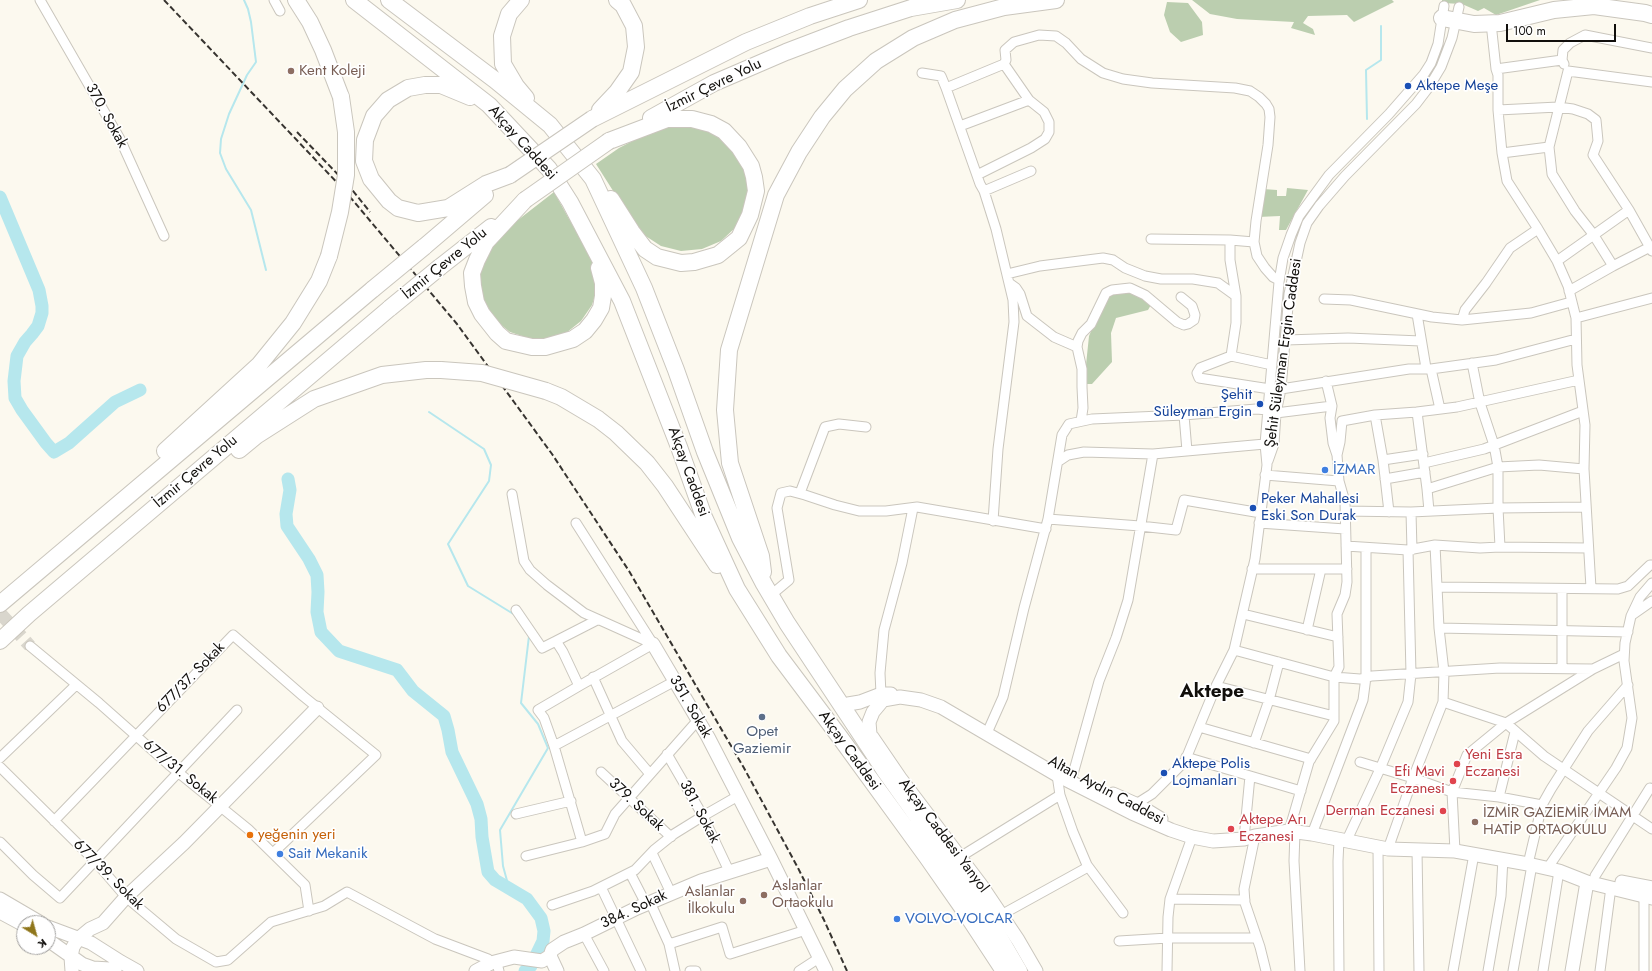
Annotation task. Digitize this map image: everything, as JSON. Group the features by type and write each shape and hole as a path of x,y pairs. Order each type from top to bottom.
{"highway":[{"path":"43,568 80,528 259,364 293,323 319,281 329,256 340,212 346,175 346,132 341,98 323,50 310,22 296,0"},
{"name":"Akçay Caddesi","path":"354,0 489,105 549,169 570,202 622,301 679,447 704,517 737,590 779,656 927,857 1004,971"},
{"name":"Akçay Caddesi","path":"389,0 489,76 550,125 593,180 644,288 676,370 708,459 740,538 767,589 814,665 885,771 991,923 1019,971"},
{"path":"522,0 509,14 502,36 503,64 516,86 550,125"},
{"path":"592,119 617,92 631,72 636,47 634,26 623,5 617,0"},
{"name":"İzmir Çevre Yolu","path":"0,604 373,288 510,175 592,119 746,42 810,16 859,0"},
{"name":"İzmir Çevre Yolu","path":"0,640 440,267 525,200 609,141 714,83 786,52 849,28 904,10 957,0"},
{"path":"767,589 761,556 730,463 725,410 729,350 776,195 799,152 822,117 845,89 876,61 912,38 955,20 1004,7 1056,0"},
{"path":"1450,13 1474,24 1500,23 1554,10 1594,6 1652,15"},
{"path":"489,105 441,85 425,85 408,88 388,100 374,116 365,140 364,161 366,169 373,182 389,201 398,208 418,213 448,208 486,184 510,175"},
{"path":"593,180 612,199 632,232 645,248 657,257 663,259 681,263 718,255 739,238 745,226 754,202 756,191 754,177 751,166 739,147 724,131 711,124 692,119 668,119 609,141"},
{"path":"525,200 486,242 476,260 472,273 476,302 482,314 497,333 506,341 532,347 551,346 573,339 594,320 600,308 603,296 603,283 599,267 570,202"},
{"path":"167,497 222,462 256,436 314,399 382,375 426,370 482,373 546,391 560,397 598,419 616,433 647,463 677,504 728,582 737,590"}],"main road":[{"name":"351. Sokak","path":"653,644 698,720 771,858 826,971"},
{"path":"814,665 848,704"},
{"name":"Altan Aydın Caddesi","path":"848,704 860,702 881,694 914,693 943,700 1057,775 1132,808 1186,835"},
{"name":"Altan Aydın Caddesi","path":"870,734 869,722 873,712 883,700 900,697 921,700 941,707 989,730 1073,774 1132,808"},
{"name":"Akçay Caddesi Yanyol","path":"848,704 900,778 960,856 1001,915 1036,971"},
{"path":"72,971 71,957 73,947 78,939 90,929 103,922 126,897 184,843 317,708"},
{"path":"1186,835 1213,841 1292,832 1312,834 1383,849 1455,851 1503,858 1649,894"},
{"name":"384. Sokak","path":"546,958 552,950 564,942 648,903 729,871 771,858"},
{"path":"1591,879 1610,887 1649,894"},
{"path":"1572,971 1591,879"},
{"path":"0,899 27,915"},
{"path":"0,912 16,921"},
{"path":"92,970 100,958 102,949 101,935 103,922"},
{"path":"56,930 78,939 91,942 137,971"},
{"path":"56,946 92,970 110,969 116,971"},
{"path":"476,971 496,966 514,956 546,958 557,971"}],"street":[{"name":"370. Sokak","path":"40,0 120,139 164,236"},
{"path":"274,0 280,11"},
{"name":"Şehit Süleyman Ergin Caddesi","path":"1266,465 1274,444 1270,389 1279,280 1283,258 1299,216 1329,174 1389,114 1424,74 1450,13"},
{"name":"Şehit Süleyman Ergin Caddesi","path":"1132,808 1152,794 1185,761 1216,686 1234,650 1252,569 1261,513 1266,465 1265,444 1272,412 1281,388 1289,294 1300,243 1307,224 1319,206 1341,180 1416,104 1429,87 1441,66 1452,38 1450,13"},
{"path":"1491,24 1498,75 1498,110 1502,153 1507,181 1557,261 1569,291 1576,318 1579,380 1585,424 1584,469 1591,588"},
{"path":"946,88 1004,64 1006,60 1005,50 1014,42 1039,35 1056,36 1066,43 1081,59 1103,73 1123,79 1152,83 1235,88 1250,91 1266,104 1270,117 1268,144 1254,242 1257,256 1273,277 1279,280"},
{"path":"1613,266 1593,234 1575,211 1552,174 1549,147 1568,71 1562,60 1563,50 1570,43 1585,35 1652,48"},
{"path":"1496,69 1562,60"},
{"path":"977,175 1031,148 1045,139 1049,132 1049,122 1044,112 1029,100 1004,64"},
{"path":"1568,71 1652,82"},
{"path":"922,73 940,76 946,88 984,191 996,229 1013,300 1014,322 998,449 993,521"},
{"path":"960,126 1029,100"},
{"path":"1498,110 1558,107 1573,109 1588,114 1596,120 1598,141 1593,155 1629,210 1651,249 1613,266 1569,291"},
{"path":"1502,153 1549,147"},
{"path":"984,191 1031,171"},
{"path":"1557,261 1593,234 1629,210"},
{"path":"1462,320 1465,310 1510,248 1538,229"},
{"path":"1151,239 1230,240 1254,242"},
{"path":"1230,240 1230,260 1236,296 1236,323 1231,356"},
{"path":"1007,274 1040,266 1102,258 1113,260 1125,268 1145,276 1161,279 1193,279 1218,283 1236,296"},
{"path":"1009,283 1016,288 1020,294 1027,316 1054,337 1077,347"},
{"path":"1081,421 1084,408 1082,369 1077,347 1078,340 1082,333 1091,324 1101,300 1112,290 1130,288 1145,295 1177,322 1184,325 1194,320 1195,315 1192,306 1181,297"},
{"path":"1576,318 1652,298"},
{"path":"1324,299 1351,300 1417,314 1462,320 1531,313 1571,302"},
{"path":"1417,314 1421,341 1440,409"},
{"path":"1286,340 1348,338 1421,341"},
{"path":"1272,365 1231,356 1200,368 1197,373 1199,378 1270,389 1496,360 1576,339"},
{"path":"1472,363 1480,403 1494,445 1498,467 1500,547"},
{"path":"1337,455 1342,421 1375,415 1417,412 1480,403 1579,380"},
{"path":"1300,971 1292,832 1301,791 1311,759 1334,721 1334,677 1338,667 1337,614 1345,596 1347,582 1345,511 1339,481 1337,455 1333,443 1330,418 1332,406 1326,381"},
{"path":"989,730 1003,697 1024,608 1046,530 1059,461 1062,435 1069,424 1081,421 1135,416 1184,415 1256,409 1272,412 1332,406"},
{"path":"1385,479 1484,449 1583,411"},
{"path":"1417,412 1425,468 1429,511"},
{"path":"1184,415 1187,451"},
{"path":"1375,415 1383,460 1389,512"},
{"path":"800,494 825,427 839,424 866,427"},
{"path":"1059,461 1068,455 1084,452 1152,454 1265,444"},
{"path":"1073,774 1099,681 1116,638 1128,600 1152,454"},
{"path":"1383,460 1423,454"},
{"path":"1427,489 1498,467 1539,465 1584,469"},
{"path":"1265,475 1339,481"},
{"path":"767,589 789,580 777,508 781,493 790,491 859,511 886,511 913,508 948,512 1046,530"},
{"path":"512,494 524,561 530,570 584,613 653,644"},
{"path":"1048,519 1176,530 1184,500 1261,513"},
{"path":"1345,511 1411,512 1498,508 1586,507"},
{"path":"881,694 880,673 884,630 902,563 913,508"},
{"path":"1340,971 1338,862 1343,841 1380,769 1408,702 1411,674 1411,512"},
{"path":"576,523 653,644"},
{"path":"1259,523 1345,529"},
{"path":"1346,546 1410,550 1435,545 1480,548 1588,548"},
{"path":"1379,971 1383,849 1443,702 1444,672 1438,628 1438,587 1435,545"},
{"path":"1312,834 1362,700 1366,677 1366,548"},
{"path":"1438,587 1618,589 1628,586 1650,565 1652,565"},
{"path":"1252,569 1347,569"},
{"path":"1307,630 1321,569"},
{"path":"1543,971 1557,871 1599,793 1627,748 1632,718 1624,662 1625,643 1631,616 1640,597 1652,583"},
{"path":"1562,589 1562,668"},
{"path":"1631,616 1652,601"},
{"path":"516,610 542,648 597,620"},
{"path":"1242,614 1338,637"},
{"path":"1438,628 1628,632"},
{"name":"677/37. Sokak","path":"54,821 135,735 233,635 317,708 376,755 273,853"},
{"path":"556,641 563,652 579,686"},
{"path":"582,842 554,746 544,718 538,710 593,677 653,644"},
{"name":"677/31. Sokak","path":"30,646 178,773 220,805 273,853 305,885 309,911"},
{"path":"1234,650 1334,677 1360,679 1366,677 1500,668 1593,669"},
{"path":"1455,851 1452,792 1467,754 1506,723 1593,669 1624,654"},
{"path":"1254,743 1270,700 1279,662"},
{"path":"593,677 622,741 650,774"},
{"path":"554,746 675,682"},
{"path":"0,758 76,685"},
{"path":"1513,971 1530,864 1542,805 1588,731 1628,685"},
{"path":"1216,686 1334,716"},
{"path":"1443,702 1506,723 1515,732 1563,769 1652,829"},
{"path":"0,842 33,875 60,898 237,710"},
{"path":"526,856 582,842 605,834 615,814 628,798 698,720"},
{"path":"1199,727 1311,759"},
{"path":"1499,798 1515,732"},
{"name":"381. Sokak","path":"667,754 703,816 729,871"},
{"path":"1186,757 1301,791"},
{"path":"1360,762 1413,778 1452,792 1542,805"},
{"name":"677/39. Sokak","path":"0,767 95,861 126,897 176,939 216,962 228,960 271,922 309,911"},
{"name":"379. Sokak","path":"601,772 671,837"},
{"path":"1057,775 1060,795 1073,832 1088,867 1123,913"},
{"path":"1250,776 1249,838 1244,889 1248,916 1257,938 1266,971"},
{"path":"1591,879 1650,788"},
{"path":"1146,815 1152,794"},
{"path":"960,856 1060,795"},
{"path":"552,905 630,873 671,837 703,816 738,796"},
{"path":"516,814 571,801"},
{"path":"1167,971 1170,899 1186,835"},
{"path":"1417,850 1418,971"},
{"path":"652,853 671,893"},
{"path":"1453,971 1474,854"},
{"path":"1488,971 1500,896 1503,858"},
{"path":"1001,915 1088,867"},
{"path":"630,873 648,903 668,944 675,971"},
{"path":"601,886 641,971"},
{"path":"1600,971 1610,887"},
{"path":"309,911 324,906 347,892 435,939 488,958 496,966"},
{"path":"1644,971 1649,894"},
{"path":"1170,899 1245,900"},
{"path":"668,944 722,927 730,954 806,930"},
{"path":"584,934 604,971"},
{"path":"1119,941 1168,938 1257,938"},
{"path":"799,971 819,958"},
{"path":"690,971 696,971"}],"green space":[{"path":"1192,0 1392,0 1394,2 1354,22 1347,15 1308,16 1303,23 1313,29 1315,35 1291,28 1294,22 1237,19 1210,14"},
{"path":"1442,0 1540,0 1496,15 1484,8 1478,11 1462,4 1442,3"},
{"path":"1167,2 1188,3 1202,22 1203,35 1181,42 1170,32 1164,15"},
{"path":"660,127 702,127 721,135 746,167 750,188 746,208 736,227 721,241 702,249 681,251 661,246 644,235 631,219 596,164 619,148"},
{"path":"1287,188 1308,190 1286,230 1279,230 1280,216 1258,217 1263,189 1277,190 1277,196 1286,196"},
{"path":"554,192 596,267 598,286 592,305 581,321 566,333 547,339 528,338 510,332 495,320 482,296 480,279 481,269 485,255 500,234"},
{"path":"1130,290 1152,303 1148,310 1116,318 1111,333 1112,362 1092,384 1084,384 1089,336 1107,294"}],"waterway":[{"path":"244,0 251,22 256,62 247,75 229,114 221,139 220,153 226,169 251,210 266,270"},
{"path":"1367,119 1366,70 1381,60 1381,26"},
{"path":"0,197 39,290 42,306 42,313 38,326 25,342 17,356 14,381 15,398 22,410 54,452 69,443 115,402 140,390"},
{"path":"429,412 484,449 491,465 489,481 448,544 468,586 515,615"},
{"path":"288,479 290,490 286,514 287,526 309,559 317,575 317,612 321,632 339,651 397,670 413,691 444,716 452,752 477,804 481,819 482,837 488,872 495,880 527,899 541,918 544,931 543,941 531,966 525,971"},
{"path":"509,888 503,866 500,830 548,748 538,724 521,703 529,636"}],"tunnel":[{"path":"0,613 30,646"}],"railway":[{"path":"164,0 345,191 457,324 552,454 629,571 744,768 798,868 847,971"},
{"path":"297,132 349,186 370,212"}],"place":[{"name":"Kent Koleji","path":"291,71"},
{"name":"Aktepe Meşe","path":"1408,86"},
{"name":"Şehit Süleyman Ergin","path":"1260,404"},
{"name":"İZMAR","path":"1325,470"},
{"name":"Peker Mahallesi Eski Son Durak","path":"1253,508"},
{"name":"Opet Gaziemir","path":"762,717"},
{"name":"Yeni Esra Eczanesi","path":"1457,764"},
{"name":"Aktepe Polis Lojmanları","path":"1164,773"},
{"name":"Efi Mavi Eczanesi","path":"1453,781"},
{"name":"Derman Eczanesi","path":"1443,811"},
{"name":"İZMİR GAZİEMİR İMAM HATİP ORTAOKULU","path":"1475,822"},
{"name":"Aktepe Arı Eczanesi","path":"1231,829"},
{"name":"yeğenin yeri","path":"250,835"},
{"name":"Sait Mekanik","path":"280,854"},
{"name":"Aslanlar Ortaokulu","path":"764,895"},
{"name":"Aslanlar İlkokulu","path":"743,901"},
{"name":"VOLVO-VOLCAR","path":"897,919"}],"district":[{"name":"Aktepe","path":"1212,692"}]}
